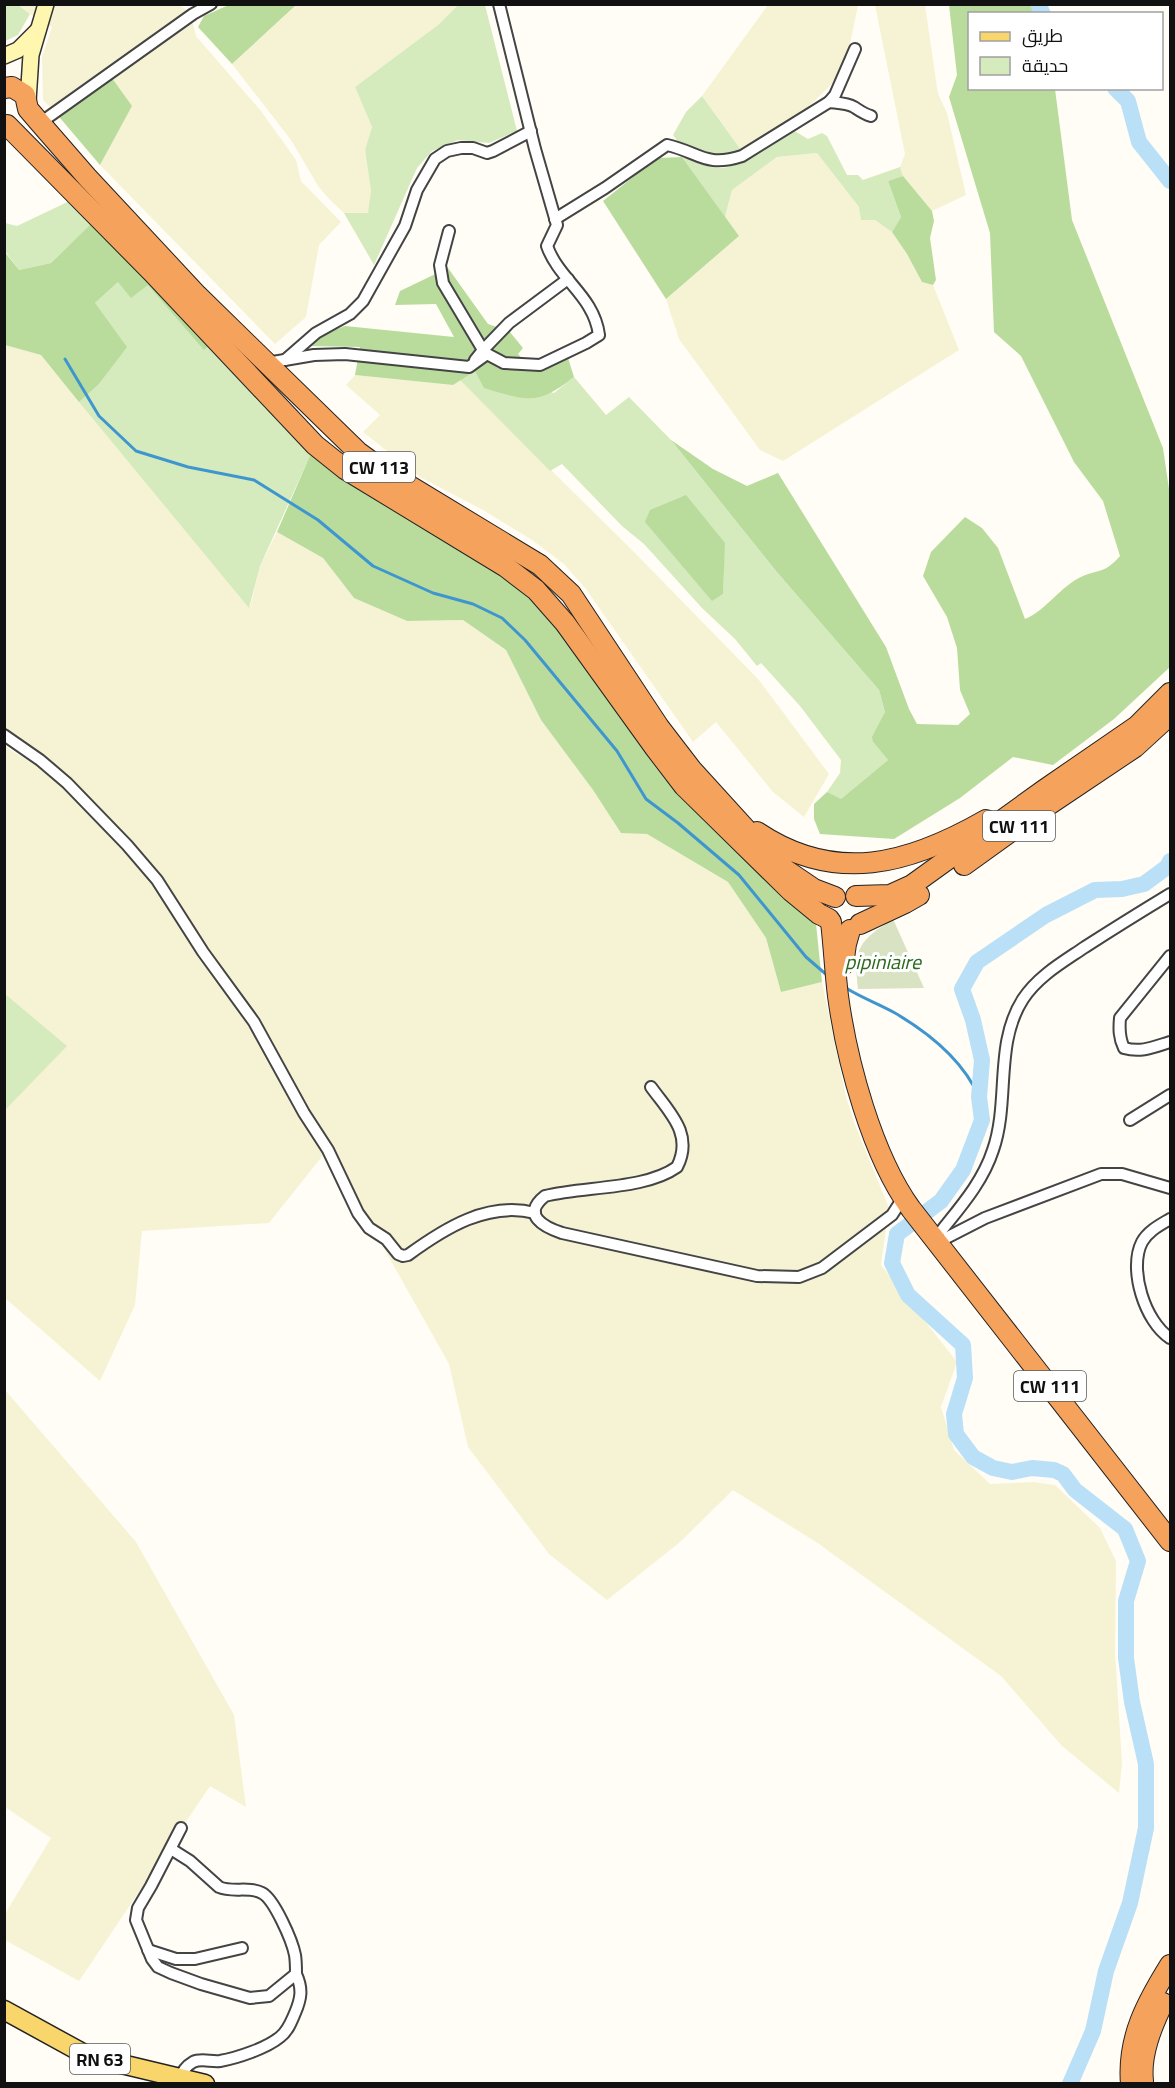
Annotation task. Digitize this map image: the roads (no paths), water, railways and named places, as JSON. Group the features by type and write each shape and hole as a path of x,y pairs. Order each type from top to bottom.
{"highway":[{"path":"6,124 21,121 32,111 25,95 7,88"},
{"name":"CW 113","path":"32,111 87,177 191,288 275,362 358,452 380,468 540,565 572,594 665,735 692,770 731,813"},
{"path":"6,124 136,255 315,445 345,469 506,567 536,590 565,623 674,774 791,891 840,929 855,927"},
{"path":"731,813 770,840 798,854 828,861 861,863 895,859 944,843 1044,790 1137,726 1170,693"},
{"name":"CW 111","path":"855,927 905,903 952,873 1135,747 1170,716"},
{"name":"CW 111","path":"856,896 882,896 905,890 967,848 1044,790"},
{"path":"731,813 762,847 793,875 814,889 835,897"},
{"path":"830,921 828,907 835,897 846,893 856,896 863,906 864,912 844,951 839,973"},
{"name":"CW 111","path":"830,921 843,997 859,1056 879,1119 905,1181 911,1203 939,1230 1170,1521"},
{"name":"CW 111","path":"939,1230 1170,1541"},
{"path":"1131,2084 1130,2060 1136,2029 1170,1965"},
{"path":"1143,2084 1144,2057 1149,2036 1170,1989"}],"main road":[{"path":"32,111 31,55 46,4"},
{"path":"4,56 18,50 38,30"},
{"path":"7,88 31,55"},
{"name":"RN 63","path":"4,2010 88,2056 179,2080 205,2084"}],"street":[{"path":"32,111 211,4"},
{"path":"275,362 315,355 345,354 469,367 487,354 504,363 540,365 599,335 597,320 551,257 547,246 557,225 499,4"},
{"path":"555,219 667,145 680,148 705,160 729,160 742,156 829,102 835,95 855,49"},
{"path":"829,102 843,103 871,116"},
{"path":"275,362 316,333 343,320 363,301 405,226 417,190 435,159 447,152 462,148 473,148 487,153 531,131"},
{"path":"449,231 440,265 443,283 483,350"},
{"path":"469,367 509,323 568,279"},
{"path":"4,735 40,760 67,783 117,834 156,880 203,952 254,1022 304,1113 328,1150 358,1213 369,1228 386,1239 398,1254 403,1256 448,1229 485,1212 510,1209 535,1213"},
{"path":"939,1230 975,1188 994,1149 1006,1047 1012,1019 1022,1000 1033,985 1056,966 1170,894"},
{"path":"1170,956 1120,1018 1119,1027 1120,1040 1124,1048 1134,1051 1146,1050 1170,1042"},
{"path":"651,1087 682,1132 684,1148 676,1167 657,1177 640,1182 545,1196 538,1202 535,1213 539,1222 562,1233 757,1276 799,1277 822,1268 891,1215 911,1203"},
{"path":"1130,1120 1170,1095"},
{"path":"939,1230 985,1218 1101,1174 1122,1174 1170,1188"},
{"path":"1170,1219 1149,1232 1142,1241 1138,1252 1137,1271 1140,1290 1149,1312 1157,1326 1170,1338"},
{"path":"181,1828 138,1908 136,1920 148,1950 158,1966 201,1984 250,1998 269,1996 296,1974"},
{"path":"171,1849 190,1861 225,1890 260,1891 269,1897 295,1954 296,1974 301,1986 301,1999 288,2028 281,2037 236,2057 192,2063 179,2080"},
{"path":"148,1950 176,1959 195,1959 242,1948"}],"waterway":[{"path":"1038,4 1042,12"},
{"path":"1117,90 1128,101 1139,142 1170,181"},
{"path":"65,359 99,416 136,451 188,467 254,480 318,520 373,566 433,593 473,604 502,618 525,640 617,751 646,799 739,875 806,957 828,976"},
{"path":"1070,2084 1093,2031 1106,1971 1130,1903 1146,1828 1146,1764 1132,1702 1126,1658 1126,1601 1138,1561 1125,1529 1075,1490 1063,1474 1054,1470 1032,1468 1012,1472 993,1468 973,1457 956,1434 954,1414 965,1378 963,1345 908,1295 892,1263 897,1234 941,1201 963,1170 982,1120 979,1097 982,1060 973,1020 962,989 977,962 1046,915 1095,890 1122,889 1144,884 1167,867 1170,861"},
{"path":"846,988 895,1013 920,1029 954,1059 979,1097"}],"park label":[{"name":"pipiniaire","path":"883,961"}]}
